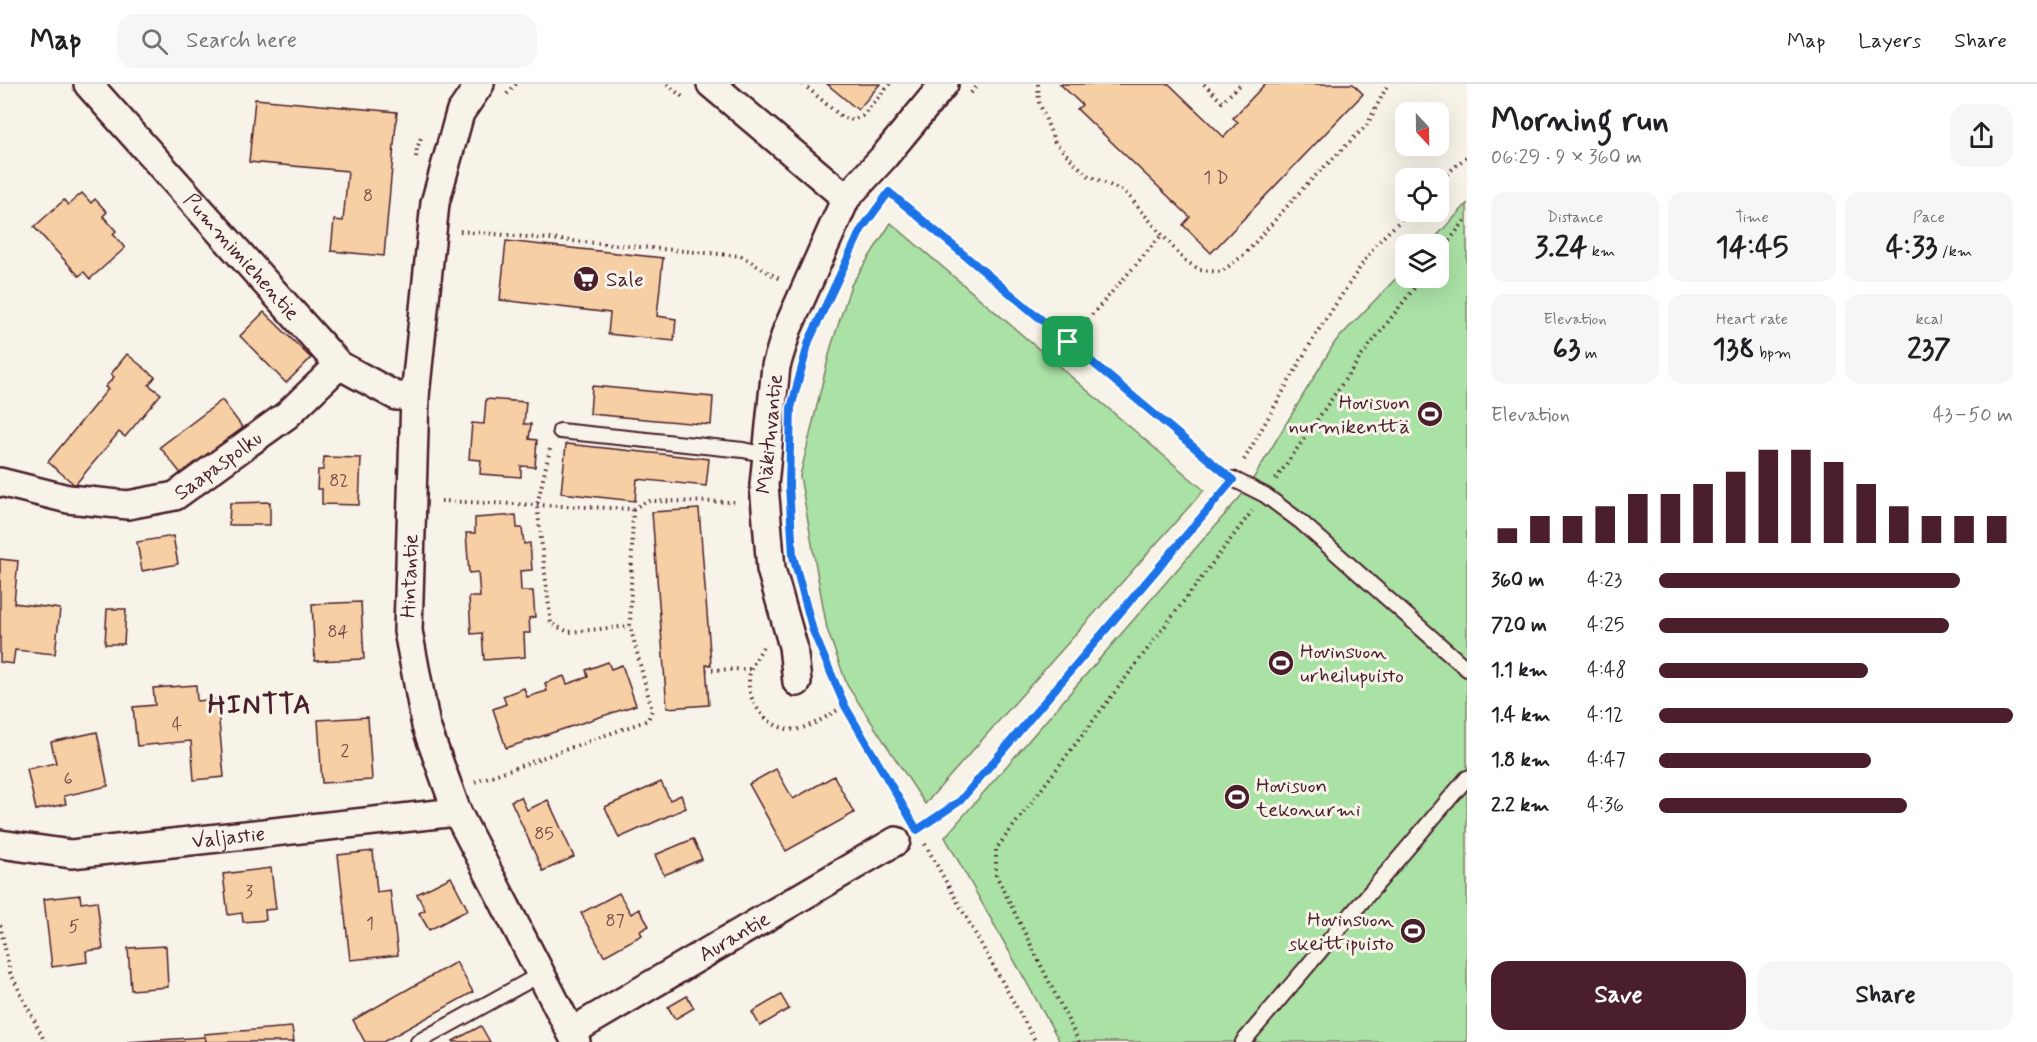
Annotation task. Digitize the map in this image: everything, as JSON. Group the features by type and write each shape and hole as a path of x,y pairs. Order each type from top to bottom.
{"street":[{"name":"Pummimiehentie","path":"87,84 339,365 396,396 415,396"},
{"name":"Hintantie","path":"480,84 460,114 435,203 415,396 408,631 426,726 457,812 574,1037"},
{"path":"711,84 846,198"},
{"name":"Mäkituvantie","path":"797,682 793,646 771,569 764,485 776,366 787,330 846,198 883,158 944,84"},
{"name":"Saapaspolku","path":"0,482 68,499 128,505 175,496 287,414 339,365"},
{"name":"Valjastie","path":"0,844 71,854 457,812"},
{"name":"Aurantie","path":"574,1037 907,835"}],"lane":[{"path":"560,431 731,449 766,455"},
{"path":"1233,480 1264,495 1301,522 1467,669"},
{"path":"1243,1042 1467,778"},
{"path":"418,1042 541,974"}],"path":[{"path":"501,100 516,84"},
{"path":"803,84 843,118 853,120 862,116 890,84"},
{"path":"1038,84 1039,102 1055,143 1088,175 1125,192 1184,260 1200,270 1221,272 1244,255 1306,185 1367,125 1388,84"},
{"path":"1204,84 1222,102 1241,84"},
{"path":"1449,172 1467,156"},
{"path":"883,158 903,174 889,192 1233,480"},
{"path":"1449,241 1467,218"},
{"path":"907,835 960,801 1233,480 1316,334 1375,245 1399,222"},
{"path":"451,230 741,256 784,282"},
{"path":"1068,342 1161,236"},
{"path":"1079,1042 996,875 996,849 1264,495 1360,358 1414,288"},
{"path":"560,431 552,439 537,506 551,624 569,632 630,626"},
{"path":"435,501 633,509 647,501 738,502"},
{"path":"466,785 648,720 652,710 630,626 633,509"},
{"path":"822,652 845,706 907,835 1036,1042"},
{"path":"706,670 751,669"},
{"path":"0,925 10,972 45,1042"}],"green space":[{"name":"Hovinsuon urheilupuisto","path":"1467,204 1467,1042 1060,1042 945,837 1247,489 1335,342 1395,279 1395,288 1449,288 1449,234 1438,234"},
{"path":"891,223 1204,490 925,804 847,685 827,629 800,476 831,347 851,285"}],"building":[{"path":"827,84 880,84 858,110"},
{"path":"1060,84 1169,84 1224,137 1238,122 1233,118 1265,84 1353,84 1363,94 1211,253 1183,225 1190,217 1077,109 1082,105"},
{"path":"255,99 397,112 384,256 331,251 334,220 343,221 348,171 249,162"},
{"path":"82,193 91,203 95,199 107,212 103,216 116,231 113,234 125,248 90,279 84,272 79,276 34,227 64,200 68,205"},
{"path":"506,241 663,258 657,316 676,319 674,341 608,334 610,313 500,300"},
{"path":"264,312 311,358 286,383 240,336"},
{"path":"127,354 155,377 149,385 161,394 125,437 119,432 75,485 48,462 108,389 105,387 114,377 111,374"},
{"path":"592,386 713,397 711,425 590,414"},
{"path":"486,399 526,402 524,424 531,424 529,439 537,440 535,467 521,466 521,477 480,474 481,460 469,459 472,423 484,424"},
{"path":"222,400 243,428 182,475 160,447"},
{"path":"566,444 709,459 706,486 637,479 635,501 561,493"},
{"path":"324,457 361,458 359,505 322,504 322,489 317,489 318,470 323,470"},
{"path":"270,502 270,525 229,525 230,503"},
{"path":"699,509 711,665 706,665 709,705 667,708 652,512"},
{"path":"516,515 517,528 522,528 524,544 530,543 532,570 520,571 521,591 533,591 535,617 529,618 530,633 524,633 525,657 484,660 482,633 471,634 469,597 480,597 478,572 469,573 466,533 475,533 475,518"},
{"path":"173,536 178,564 142,571 137,542"},
{"path":"0,559 18,561 14,603 60,609 55,654 15,650 13,664 0,662"},
{"path":"361,602 364,659 315,661 312,604"},
{"path":"107,609 126,609 124,644 105,644"},
{"path":"608,662 611,669 622,665 636,705 506,748 493,709 506,704 503,696 524,688 527,697 547,691 545,683 564,676 567,684 588,677 586,670"},
{"path":"196,685 197,701 217,699 224,777 194,780 191,741 137,746 133,707 155,705 153,688"},
{"path":"368,717 372,780 322,783 318,720"},
{"path":"97,732 108,786 64,796 66,804 36,810 27,769 56,763 51,742"},
{"path":"776,769 793,799 834,776 854,813 786,851 749,784"},
{"path":"661,782 670,800 681,795 686,808 619,838 605,807"},
{"path":"521,797 527,810 548,800 574,857 543,871 511,801"},
{"path":"693,839 702,859 664,875 655,855"},
{"path":"373,851 377,892 390,890 398,955 350,960 338,855"},
{"path":"271,868 276,909 265,910 266,920 243,922 242,913 228,915 223,874"},
{"path":"451,877 468,910 429,930 419,913 425,910 417,894"},
{"path":"619,893 631,914 639,909 649,926 640,931 642,935 604,956 581,913"},
{"path":"80,895 81,903 97,901 103,949 86,951 87,962 52,967 44,899"},
{"path":"166,946 168,987 131,990 128,948"},
{"path":"456,962 473,992 383,1042 365,1042 353,1020"},
{"path":"781,995 789,1009 760,1026 752,1012"},
{"path":"687,996 694,1008 675,1019 668,1007"},
{"path":"481,1026 490,1042 453,1041"},
{"path":"292,1027 294,1042 206,1042 204,1034"},
{"path":"205,1037 206,1042 127,1042"}],"place":[{"name":"Sale","path":"586,279"},
{"name":"Hovisuon nurmikenttä","path":"1430,414"},
{"name":"Hovinsuon urheilupuisto","path":"1281,663"},
{"name":"Hovisuon tekonurmi","path":"1237,797"},
{"name":"Hovinsuon skeittipuisto","path":"1413,931"}],"district":[{"name":"HINTTA","path":"260,704"}],"route":[{"path":"889,192 1068,342 1233,480 960,801 917,830 845,706 813,631 793,556 789,485 791,408 809,341 861,230 889,192"}]}
